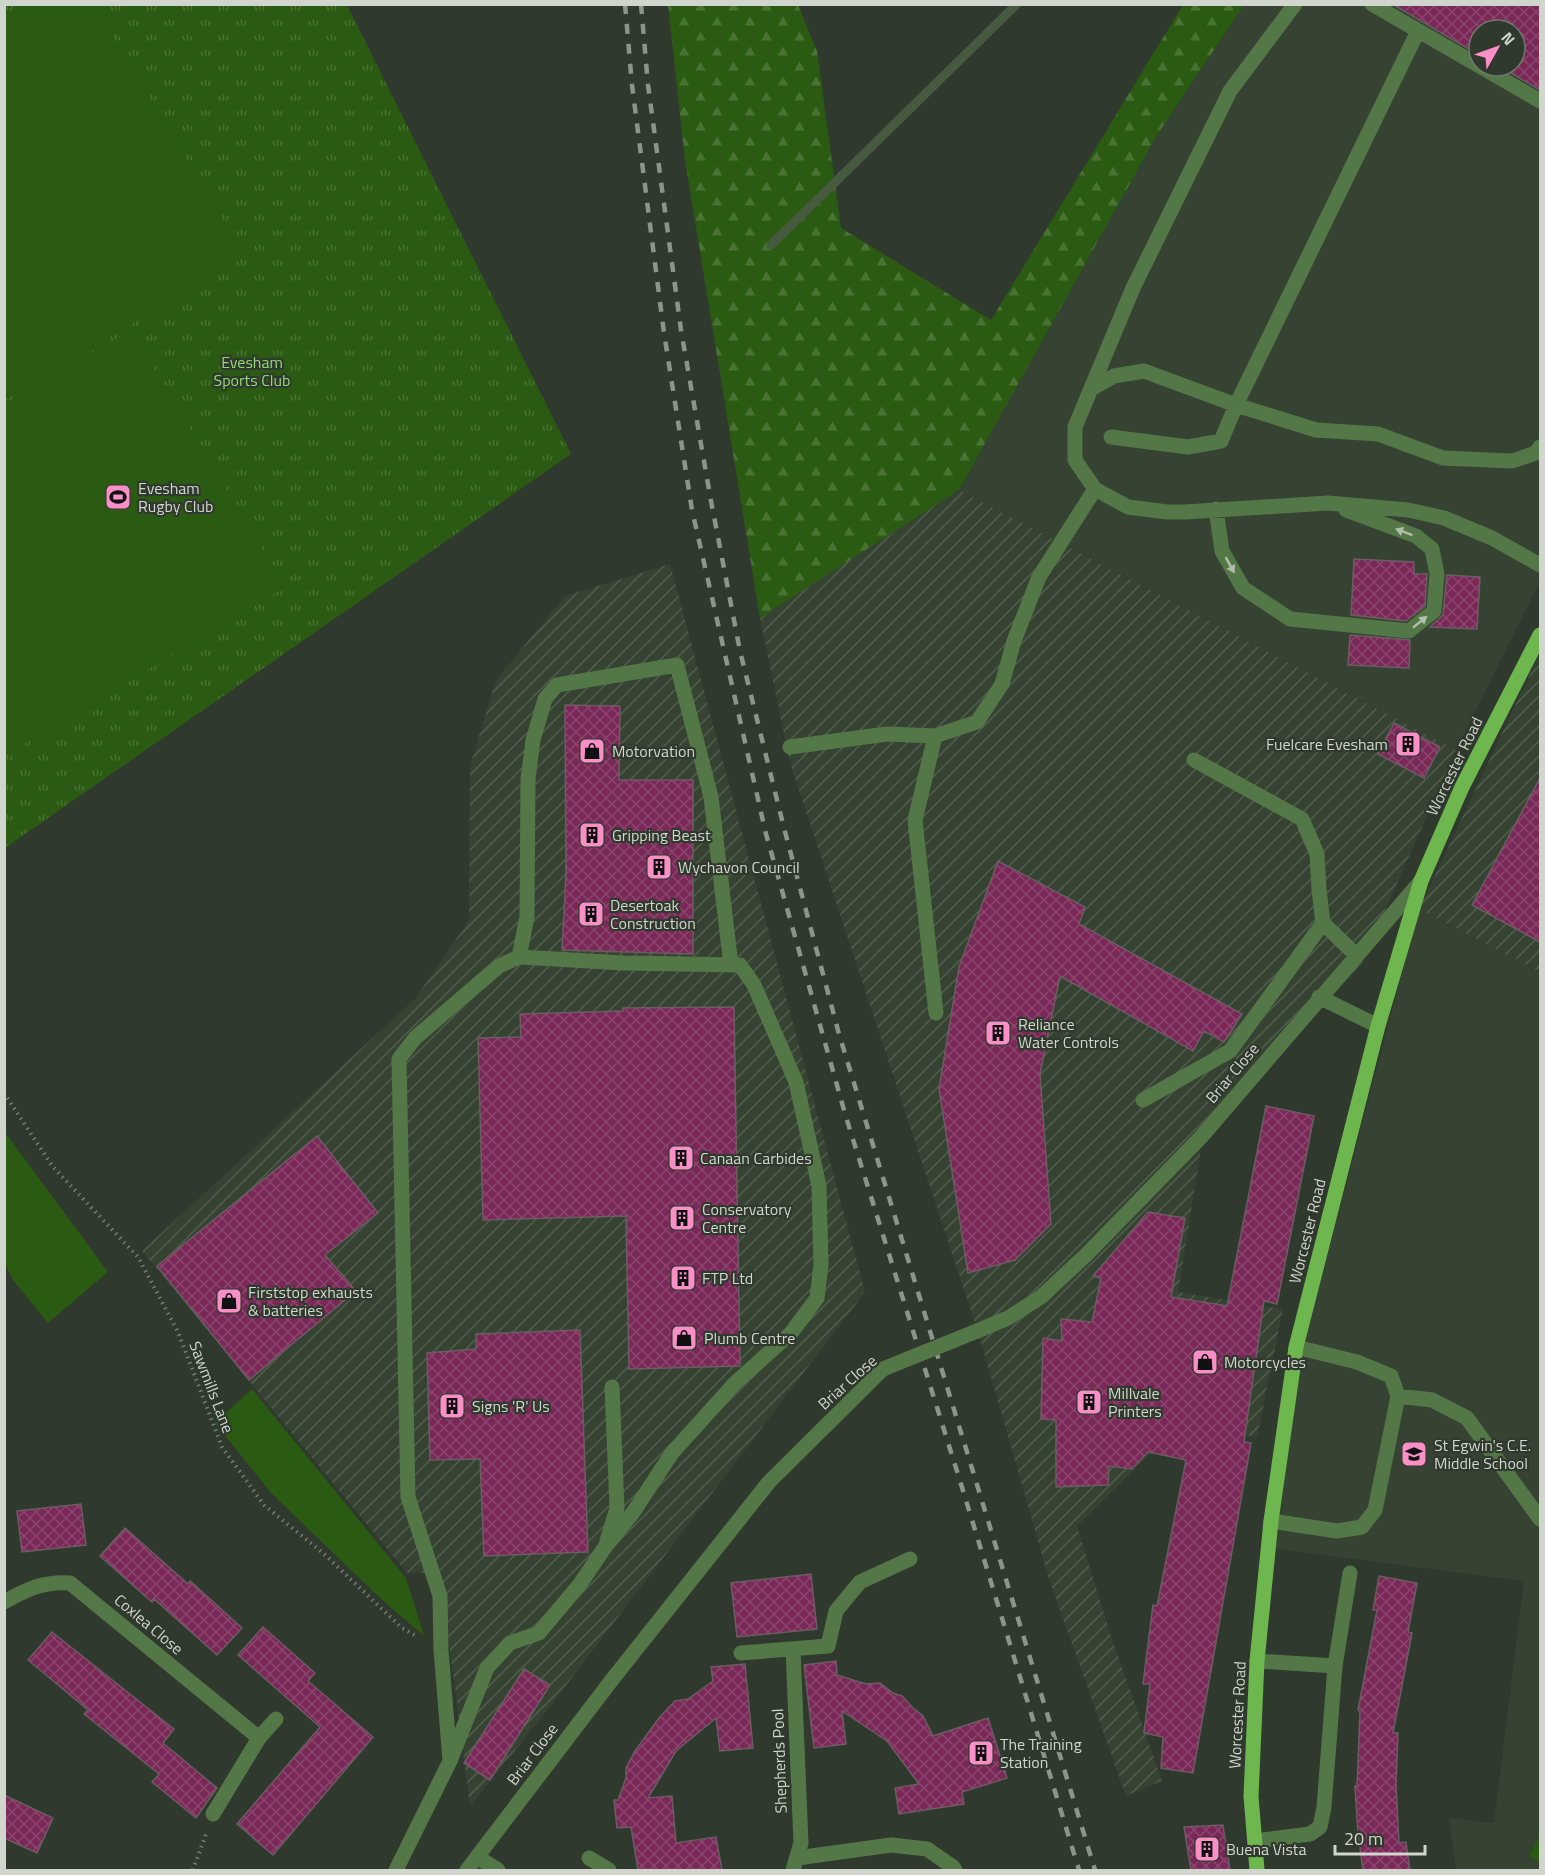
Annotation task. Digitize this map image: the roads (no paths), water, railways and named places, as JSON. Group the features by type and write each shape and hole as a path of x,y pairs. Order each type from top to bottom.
{"main road":[{"name":"Worcester Road","path":"1257,1870 1251,1796 1257,1661 1271,1521 1296,1347 1378,1026 1421,881 1462,787 1538,645"}],"street":[{"path":"1295,4 1230,91 1133,288 1075,427 1075,460 1095,489 1128,507 1167,512 1328,503 1408,510 1444,518 1492,538 1540,565"},
{"path":"1372,4 1540,101"},
{"path":"1111,437 1188,447 1221,441 1236,405 1418,31"},
{"path":"1090,389 1114,376 1144,371 1236,405 1316,430 1378,434 1443,458 1512,461 1536,453 1540,447"},
{"path":"790,747 887,734 935,736 977,722 1002,684 1014,641 1039,577 1095,489"},
{"path":"1216,509 1222,551 1243,588 1290,619 1409,631 1434,611 1437,574 1432,549 1416,536 1328,503"},
{"path":"519,957 526,916 528,779 533,740 545,699 557,685 677,665 711,797 731,965"},
{"path":"935,736 915,820 936,1013"},
{"path":"1194,760 1302,819 1317,855 1323,923 1356,955"},
{"name":"Briar Close","path":"467,1870 611,1681 769,1482 883,1369 1008,1317 1041,1297 1087,1254 1202,1136 1421,881"},
{"path":"1143,1100 1230,1051 1323,923"},
{"path":"396,1870 450,1761 487,1668 510,1643 539,1633 580,1584 605,1547 632,1514 672,1453 735,1383 791,1334 817,1298 821,1265 819,1186 796,1082 754,985 740,965 624,963 519,957 499,966 415,1038 399,1059 408,1497 440,1596 441,1650 450,1761"},
{"path":"1319,998 1378,1026"},
{"path":"1271,1521 1337,1531 1362,1527 1375,1510 1398,1396 1392,1376 1357,1362 1296,1347"},
{"path":"605,1547 617,1509 612,1387"},
{"path":"1398,1396 1432,1400 1467,1418 1540,1519"},
{"path":"741,1653 828,1646 836,1611 860,1582 910,1559"},
{"path":"1255,1841 1310,1834 1320,1827 1324,1807 1335,1666 1350,1573"},
{"name":"Coxlea Close","path":"4,1602 37,1585 54,1582 70,1583 259,1738"},
{"name":"Shepherds Pool","path":"793,1649 801,1843 795,1864"},
{"path":"1257,1661 1335,1666"},
{"path":"213,1814 259,1738 276,1719"},
{"path":"795,1864 891,1845 927,1850 955,1870"},
{"path":"477,1857 498,1870"},
{"path":"589,1858 609,1870"}],"waterway":[{"path":"771,245 1017,4"}],"railway":[{"path":"625,4 632,85 664,333 692,510 766,834 846,1117 1079,1870"},
{"path":"641,4 648,85 681,330 740,651 839,1034 1095,1870"}],"place":[{"name":"Evesham Rugby Club","path":"118,497"},
{"name":"Fuelcare Evesham","path":"1408,744"},
{"name":"Motorvation","path":"592,751"},
{"name":"Gripping Beast","path":"592,835"},
{"name":"Wychavon Council","path":"659,867"},
{"name":"Desertoak Construction","path":"591,914"},
{"name":"Reliance Water Controls","path":"998,1033"},
{"name":"Canaan Carbides","path":"681,1158"},
{"name":"Conservatory Centre","path":"682,1218"},
{"name":"FTP Ltd","path":"683,1278"},
{"name":"Firststop exhausts & batteries","path":"229,1301"},
{"name":"Plumb Centre","path":"684,1338"},
{"name":"Motorcycles","path":"1205,1362"},
{"name":"Millvale Printers","path":"1089,1402"},
{"name":"Signs 'R' Us","path":"452,1406"},
{"name":"St Egwin's C.E. Middle School","path":"1414,1454"},
{"name":"The Training Station","path":"981,1753"},
{"name":"Buena Vista","path":"1207,1849"}],"park label":[{"name":"Evesham Sports Club","path":"252,371"}]}
